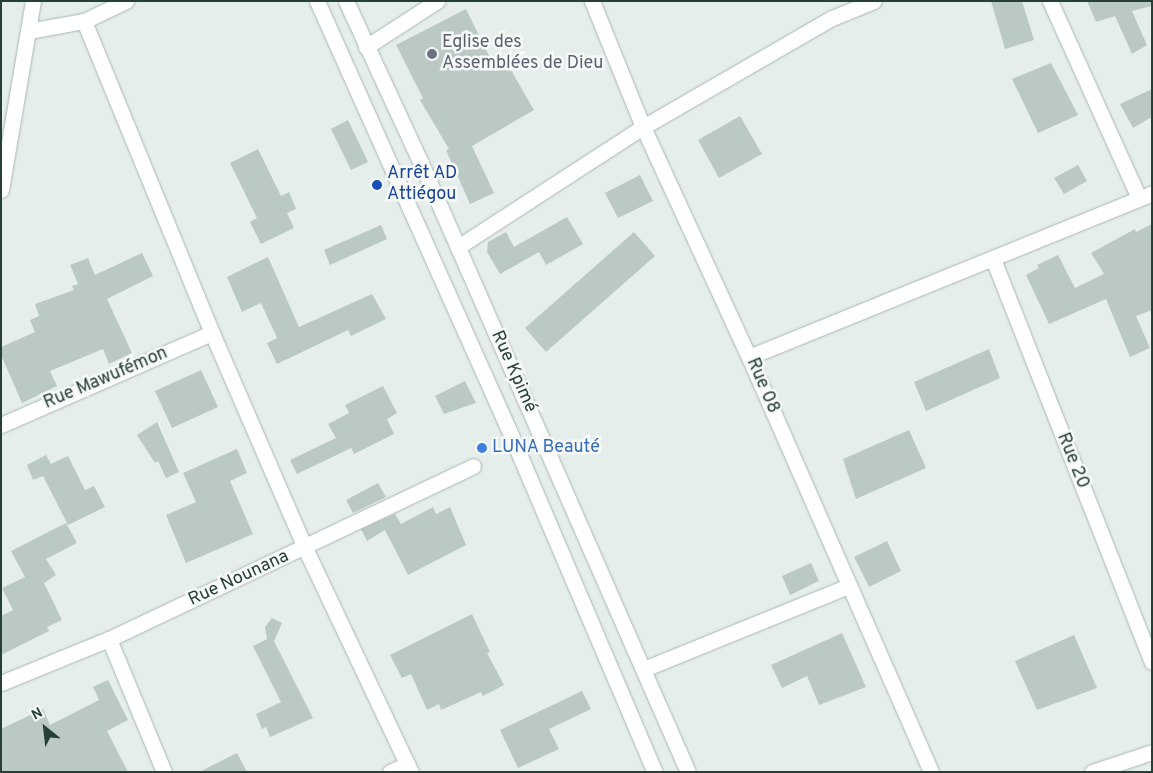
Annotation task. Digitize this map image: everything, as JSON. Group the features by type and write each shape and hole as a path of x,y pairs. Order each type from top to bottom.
{"street":[{"path":"1,190 34,1"},
{"path":"28,31 84,21 126,1"},
{"name":"Rue Kpimé","path":"317,1 508,428 655,772"},
{"name":"Rue Kpimé","path":"346,1 458,248 688,772"},
{"path":"366,47 437,1"},
{"name":"Rue 08","path":"592,1 643,127 749,357 930,772"},
{"path":"458,248 643,127 832,18 874,1"},
{"path":"749,357 1146,196 1050,1"},
{"path":"84,21 212,333 305,548 409,768 390,772"},
{"name":"Rue 20","path":"993,259 1152,662"},
{"name":"Rue Mawufémon","path":"1,425 212,333"},
{"name":"Rue Nounana","path":"1,683 109,639 305,548 473,466"},
{"path":"644,669 848,586"},
{"path":"109,639 164,772"},
{"path":"1092,772 1152,752"}],"building":[{"path":"991,1 1022,1 1034,40 1005,49"},
{"path":"1087,1 1151,1 1152,6 1132,11 1147,45 1132,54 1115,16 1096,22"},
{"path":"466,9 493,64 504,58 534,110 472,146 494,193 470,204 446,150 449,149 420,100 423,98 396,45"},
{"path":"1051,63 1078,115 1038,133 1012,79"},
{"path":"1152,89 1152,117 1133,128 1120,104"},
{"path":"740,116 762,154 719,178 698,140"},
{"path":"348,120 368,162 351,170 331,129"},
{"path":"258,149 281,196 289,192 296,209 287,213 294,228 261,244 250,222 257,218 230,163"},
{"path":"1078,165 1087,181 1064,194 1054,178"},
{"path":"640,175 653,201 618,218 605,193"},
{"path":"567,217 583,244 546,265 539,252 500,274 487,252 488,242 506,232 514,247"},
{"path":"1152,224 1152,310 1136,316 1150,348 1130,357 1106,299 1049,324 1026,275 1039,268 1037,265 1058,255 1075,288 1104,274 1091,253 1135,229 1136,232"},
{"path":"381,225 387,239 330,265 324,250"},
{"path":"634,232 655,256 546,352 525,328"},
{"path":"142,253 153,276 107,299 132,353 109,364 103,349 50,371 57,386 22,403 1,355 1,347 35,332 30,320 39,316 35,304 74,290 72,286 78,284 70,265 88,258 95,275"},
{"path":"268,257 299,327 372,294 386,319 351,336 348,330 277,364 267,343 277,338 261,303 242,312 227,277"},
{"path":"989,349 1000,378 926,411 914,382"},
{"path":"201,370 218,407 172,428 155,391"},
{"path":"465,381 476,403 444,414 435,396"},
{"path":"383,386 397,413 387,419 394,434 354,454 351,448 297,474 290,460 336,438 328,424 349,413 345,405"},
{"path":"157,422 179,472 166,478 158,461 155,463 137,435"},
{"path":"909,430 926,468 856,499 843,459"},
{"path":"237,449 247,473 230,481 253,534 186,563 166,515 196,502 183,473"},
{"path":"46,455 51,464 68,456 85,490 94,486 105,507 68,525 43,476 33,480 27,465"},
{"path":"378,483 386,497 353,513 346,500"},
{"path":"433,507 436,514 450,507 466,545 408,575 385,530 367,541 361,529 395,514 401,524"},
{"path":"66,523 77,543 46,559 56,575 44,583 62,620 47,627 49,631 1,655 1,616 13,610 2,588 25,577 11,551"},
{"path":"887,541 901,571 869,587 854,557"},
{"path":"811,563 819,581 790,595 782,576"},
{"path":"472,614 490,652 487,653 504,685 483,696 481,692 441,710 439,704 427,710 411,674 402,678 390,655"},
{"path":"272,618 282,623 274,641 313,718 270,737 266,727 262,729 256,714 281,702 253,646 267,639 265,627"},
{"path":"842,633 866,687 819,705 807,676 782,688 771,665"},
{"path":"1074,635 1097,688 1037,710 1015,661"},
{"path":"108,680 128,720 107,731 128,772 1,772 1,729 43,709 50,725 99,700 93,687"},
{"path":"582,691 591,709 549,729 559,749 518,768 500,730"},
{"path":"237,753 247,772 199,772"}],"place":[{"name":"Eglise des Assemblées de Dieu","path":"432,54"},
{"name":"Arrêt AD Attiégou","path":"377,185"},
{"name":"LUNA Beauté","path":"482,448"}]}
